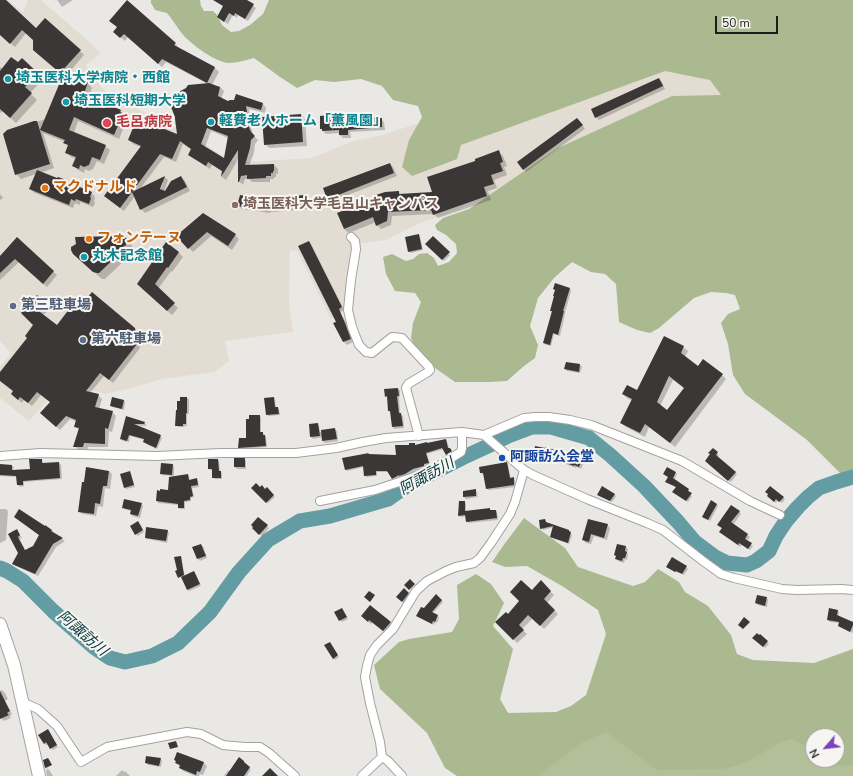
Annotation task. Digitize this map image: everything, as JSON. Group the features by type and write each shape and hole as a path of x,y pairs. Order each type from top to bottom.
{"street":[{"path":"351,237 355,241 356,249 350,280 348,310 352,327 360,345 366,352 372,353 392,337 402,338 429,367 430,370 428,372 408,384 406,388 420,436"},
{"path":"487,438 524,418 549,417 591,425 682,461 750,501 780,515"},
{"path":"320,501 375,490 430,471 460,452 462,448 462,432"},
{"path":"0,456 41,453 157,456 296,453 336,448 386,438 462,432 487,438 524,470 533,475 663,530 722,574 782,589 797,590 841,588 853,590"},
{"path":"402,776 388,761 382,757 365,677 370,655 377,645 393,629 416,591 427,581 456,567 474,563 480,558 510,514 524,470"},
{"path":"0,624 14,665 39,776"},
{"path":"22,702 38,709 57,726 81,762 107,747 187,732 201,734 223,745 260,747 295,776"},
{"path":"362,776 382,757"}],"shaded area":[{"name":"埼玉医科大学毛呂山キャンパス","path":"0,0 8,0 23,12 28,0 41,0 93,45 100,54 86,65 102,88 113,98 154,116 190,135 230,160 244,162 311,158 354,141 379,136 452,113 585,61 756,82 497,194 423,222 385,240 355,244 346,310 331,319 297,251 290,250 289,301 293,332 225,341 229,361 215,372 162,379 105,394 86,388 70,376 29,421 0,398 0,366 11,353 0,341"}],"green space":[{"path":"151,0 200,0 204,11 213,11 217,15 222,25 231,32 239,31 250,25 263,14 269,0 853,0 853,472 841,474 807,440 745,394 733,375 728,344 721,323 728,314 740,309 735,295 711,292 694,298 659,328 650,333 637,330 619,322 616,284 605,274 591,272 572,262 554,278 538,298 530,326 538,345 535,358 507,381 455,382 428,363 415,348 411,338 413,323 421,302 415,293 395,291 386,274 383,257 392,254 406,261 413,259 419,254 427,253 434,258 438,266 449,262 457,253 456,244 446,235 437,230 435,225 443,218 469,209 558,148 672,96 721,95 710,80 665,71 461,145 457,159 412,176 402,167 409,140 422,117 418,106 393,100 382,86 361,79 334,82 315,80 297,88 254,58 232,63 217,60 188,40 167,13 155,10"},
{"path":"524,518 565,548 578,567 633,586 645,582 658,569 679,582 685,592 708,606 731,635 737,654 753,660 814,663 853,649 853,765 845,766 845,728 805,728 805,746 792,739 781,742 745,763 723,769 657,770 606,732 583,742 549,767 540,776 457,776 445,768 427,733 380,689 374,665 399,642 452,632 459,619 457,585 476,574 491,584 504,603 493,626 513,649 500,699 508,713 556,712 571,706 586,695 606,634 598,610 562,586 527,566 505,567 492,562"},
{"path":"618,722 782,729 805,741 805,768 845,768 845,757 853,754 853,776 527,776 562,738"}],"building":[{"path":"0,0 6,0 36,28 45,18 81,50 60,73 33,50 33,40 22,30 10,44 0,35"},
{"path":"127,0 176,43 174,45 215,67 207,83 162,59 158,64 124,34 120,38 113,32 117,27 109,21"},
{"path":"213,0 247,0 254,4 245,19 235,13 234,16 229,13 224,22 217,17 223,6"},
{"name":"埼玉医科大学病院・西館","path":"11,57 18,62 22,58 38,73 25,87 32,93 10,118 0,109 0,71"},
{"path":"63,75 75,80 76,77 88,82 84,94 121,110 120,112 122,113 114,135 74,117 69,130 106,145 100,160 92,157 89,165 84,167 80,165 79,169 72,166 76,157 65,153 68,145 63,143 65,140 40,130"},
{"path":"659,78 663,86 595,118 591,109"},
{"path":"209,83 220,87 218,96 228,101 234,100 236,94 263,103 261,110 246,106 248,118 246,120 251,132 255,136 251,140 245,165 274,164 274,171 271,173 271,176 266,176 266,178 247,179 247,175 241,176 238,182 238,150 221,177 222,171 208,162 206,166 188,155 191,149 180,141 172,159 160,154 120,208 104,196 141,146 128,140 135,123 134,120 136,116 140,115 145,117 147,122 177,134 175,117 171,107 176,97 175,94 186,88 188,85","holes":["207,128 228,136 224,158 201,144"]},
{"path":"301,114 303,142 264,145 262,117"},
{"path":"330,115 330,120 379,117 382,118 382,127 348,130 348,135 339,135 339,130 322,131 322,129 320,129 320,116"},
{"path":"577,118 583,125 523,170 517,162"},
{"path":"37,121 50,164 15,175 3,134 7,130"},
{"path":"499,150 503,162 500,163 503,171 491,175 494,184 484,187 487,196 433,215 431,210 388,212 387,221 376,226 373,217 344,229 337,213 377,197 376,195 385,192 399,191 399,194 432,192 427,177 475,161 475,159"},
{"path":"390,163 394,173 338,195 339,198 328,202 323,188"},
{"path":"37,170 66,180 65,181 92,192 89,204 76,199 75,201 71,199 69,205 29,189"},
{"path":"165,176 160,189 165,191 171,181 181,176 187,187 140,210 132,192"},
{"path":"240,195 264,199 304,195 305,206 268,211 237,206"},
{"path":"203,213 236,234 228,246 207,232 188,249 176,236"},
{"path":"419,234 422,249 408,252 405,237"},
{"name":"丸木記念館","path":"122,236 127,239 126,245 121,248 123,250 99,273 93,272 73,254 71,250 71,247 76,244 75,237"},
{"path":"433,236 450,252 442,260 425,244"},
{"path":"17,237 54,271 43,284 15,259 0,273 0,256"},
{"path":"309,241 342,307 339,309 351,339 343,342 333,323 336,322 298,246"},
{"path":"166,242 179,252 155,284 175,303 167,311 137,284"},
{"path":"555,283 570,288 558,335 553,333 550,345 543,343 552,311 550,311 554,296 555,290 553,289"},
{"path":"92,292 135,328 137,344 109,380 100,373 86,391 99,394 95,407 113,411 108,429 105,428 105,444 84,443 83,447 73,447 79,428 74,427 76,420 66,416 56,427 40,413 50,402 37,392 28,403 20,397 18,400 11,394 13,391 0,381 0,372 27,338 25,336 33,325 21,313 37,295 47,304 40,312 57,325 73,304 79,308"},
{"path":"664,336 684,346 681,353 698,366 703,359 723,374 670,443 645,424 640,433 620,423 632,399 622,394 627,385 637,390","holes":["669,376 684,388 667,410 657,402"]},
{"path":"566,362 580,364 579,372 564,369"},
{"path":"398,388 399,396 397,396 399,413 401,413 403,426 392,427 390,411 388,411 387,396 385,397 384,389"},
{"path":"112,397 124,400 122,409 110,406"},
{"path":"180,397 187,397 186,424 183,424 183,426 175,426 177,401 180,401"},
{"path":"274,397 275,407 278,407 279,414 266,415 264,398"},
{"path":"249,415 260,415 260,432 263,432 263,435 265,435 266,446 238,448 239,438 246,438 246,419 249,419"},
{"path":"126,416 145,422 144,424 134,424 161,435 156,448 143,442 144,439 129,435 127,441 120,439"},
{"path":"318,423 320,436 310,437 309,424"},
{"path":"335,428 337,439 322,441 321,430"},
{"path":"446,439 448,448 452,451 446,455 442,448 426,453 429,463 392,479 387,471 376,471 376,475 364,476 363,466 345,470 342,458 369,453 368,454 396,455 395,445 409,445 409,443 415,443 415,445"},
{"path":"535,446 564,452 582,459 579,467 574,466 534,453"},
{"path":"713,448 718,452 716,455 736,472 728,481 705,461 710,454 708,453"},
{"path":"234,458 245,458 245,467 234,467"},
{"path":"29,459 42,459 42,463 59,462 60,478 23,481 23,485 17,485 16,476 0,475 0,464 12,465 12,470 30,469"},
{"path":"208,459 218,459 221,478 212,478 212,469 208,469"},
{"path":"507,462 510,478 514,477 514,485 486,489 483,473 480,473 479,467"},
{"path":"161,463 173,464 172,475 160,474"},
{"path":"86,467 109,471 107,486 103,486 100,504 95,503 94,514 78,512 82,482 84,482"},
{"path":"667,467 676,472 673,478 689,489 688,491 692,493 686,501 672,492 676,487 665,482 668,477 663,474"},
{"path":"130,471 134,485 124,488 120,474"},
{"path":"188,474 189,480 197,478 198,485 191,486 193,496 190,497 190,500 184,501 184,508 178,508 178,504 156,501 157,490 168,490 169,477"},
{"path":"256,483 260,487 262,485 265,489 267,487 274,495 266,503 251,488"},
{"path":"602,486 615,494 610,501 597,495"},
{"path":"770,486 784,497 779,502 776,499 774,502 767,496 768,494 765,492"},
{"path":"476,489 476,496 463,497 463,491"},
{"path":"124,499 142,503 138,516 130,514 131,510 122,508"},
{"path":"711,500 717,504 708,520 702,517"},
{"path":"459,501 465,501 465,511 490,508 490,510 496,510 497,518 466,522 465,515 458,516"},
{"path":"731,505 740,511 731,522 748,534 745,539 752,543 748,549 739,543 738,545 719,532 722,528 717,525"},
{"path":"19,509 63,538 53,544 35,574 12,564 18,553 8,534 17,529 20,535 18,537 25,550 33,546 39,535 14,517"},
{"path":"258,517 268,525 259,535 251,525"},
{"path":"545,519 546,522 571,532 568,543 550,537 553,526 540,529 539,520"},
{"path":"588,519 608,524 604,538 591,534 589,542 582,540"},
{"path":"138,521 143,530 135,535 130,526"},
{"path":"146,527 168,530 166,541 145,538"},
{"path":"201,544 206,556 197,559 192,547"},
{"path":"617,544 626,546 625,551 627,552 622,561 615,559 616,556 614,555"},
{"path":"181,556 184,575 178,578 175,571 177,570 174,557"},
{"path":"672,557 687,566 682,574 666,567"},
{"path":"194,571 200,584 187,590 181,577"},
{"path":"410,579 415,584 409,590 404,585"},
{"path":"521,580 532,590 541,580 551,591 544,599 555,610 540,626 528,615 519,625 524,630 513,640 495,622 506,612 508,614 519,601 510,592"},
{"path":"404,588 409,593 402,602 396,597"},
{"path":"369,591 375,595 370,602 364,597"},
{"path":"436,594 442,600 432,612 438,615 435,622 433,621 432,624 416,616 421,607 424,608"},
{"path":"757,595 767,597 765,606 755,603"},
{"path":"370,605 391,622 383,631 369,620 368,622 361,616"},
{"path":"342,608 347,617 339,621 334,612"},
{"path":"829,608 838,610 837,615 853,622 850,632 838,626 839,622 827,620"},
{"path":"744,617 750,622 743,629 738,625"},
{"path":"757,633 768,641 763,647 752,638"},
{"path":"330,642 338,655 333,659 324,645"},
{"path":"0,691 10,711 7,713 9,715 0,719"},
{"path":"48,729 57,745 50,749 46,742 44,744 38,735"},
{"path":"176,741 178,747 170,749 168,743"},
{"path":"177,752 204,762 200,772 197,771 196,775 179,768 180,765 175,763 176,761 174,760"},
{"path":"146,756 161,758 159,766 145,763"},
{"path":"239,757 250,767 244,776 226,776"},
{"path":"48,758 52,765 45,768 43,760"},
{"path":"270,768 278,776 262,776"}],"waterway":[{"name":"阿諏訪川","path":"0,568 23,581 53,611 95,648 110,658 125,662 152,656 178,643 210,612 239,572 268,540 300,521 330,516 388,499 405,487 462,458 508,436 532,427 551,427 589,438 644,486 695,542 715,557 727,563 747,565 756,561 769,551 776,536 786,521 808,497 819,488 853,477"}],"place":[{"name":"埼玉医科大学病院・西館","path":"8,79"},
{"name":"埼玉医科短期大学","path":"66,102"},
{"name":"軽費老人ホーム「薫風園」","path":"211,122"},
{"name":"毛呂病院","path":"107,123"},
{"name":"マクドナルド","path":"45,188"},
{"name":"埼玉医科大学毛呂山キャンパス","path":"235,205"},
{"name":"フォンテーヌ","path":"89,239"},
{"name":"丸木記念館","path":"84,257"},
{"name":"第三駐車場","path":"13,306"},
{"name":"第六駐車場","path":"83,340"},
{"name":"阿諏訪公会堂","path":"502,458"}]}
